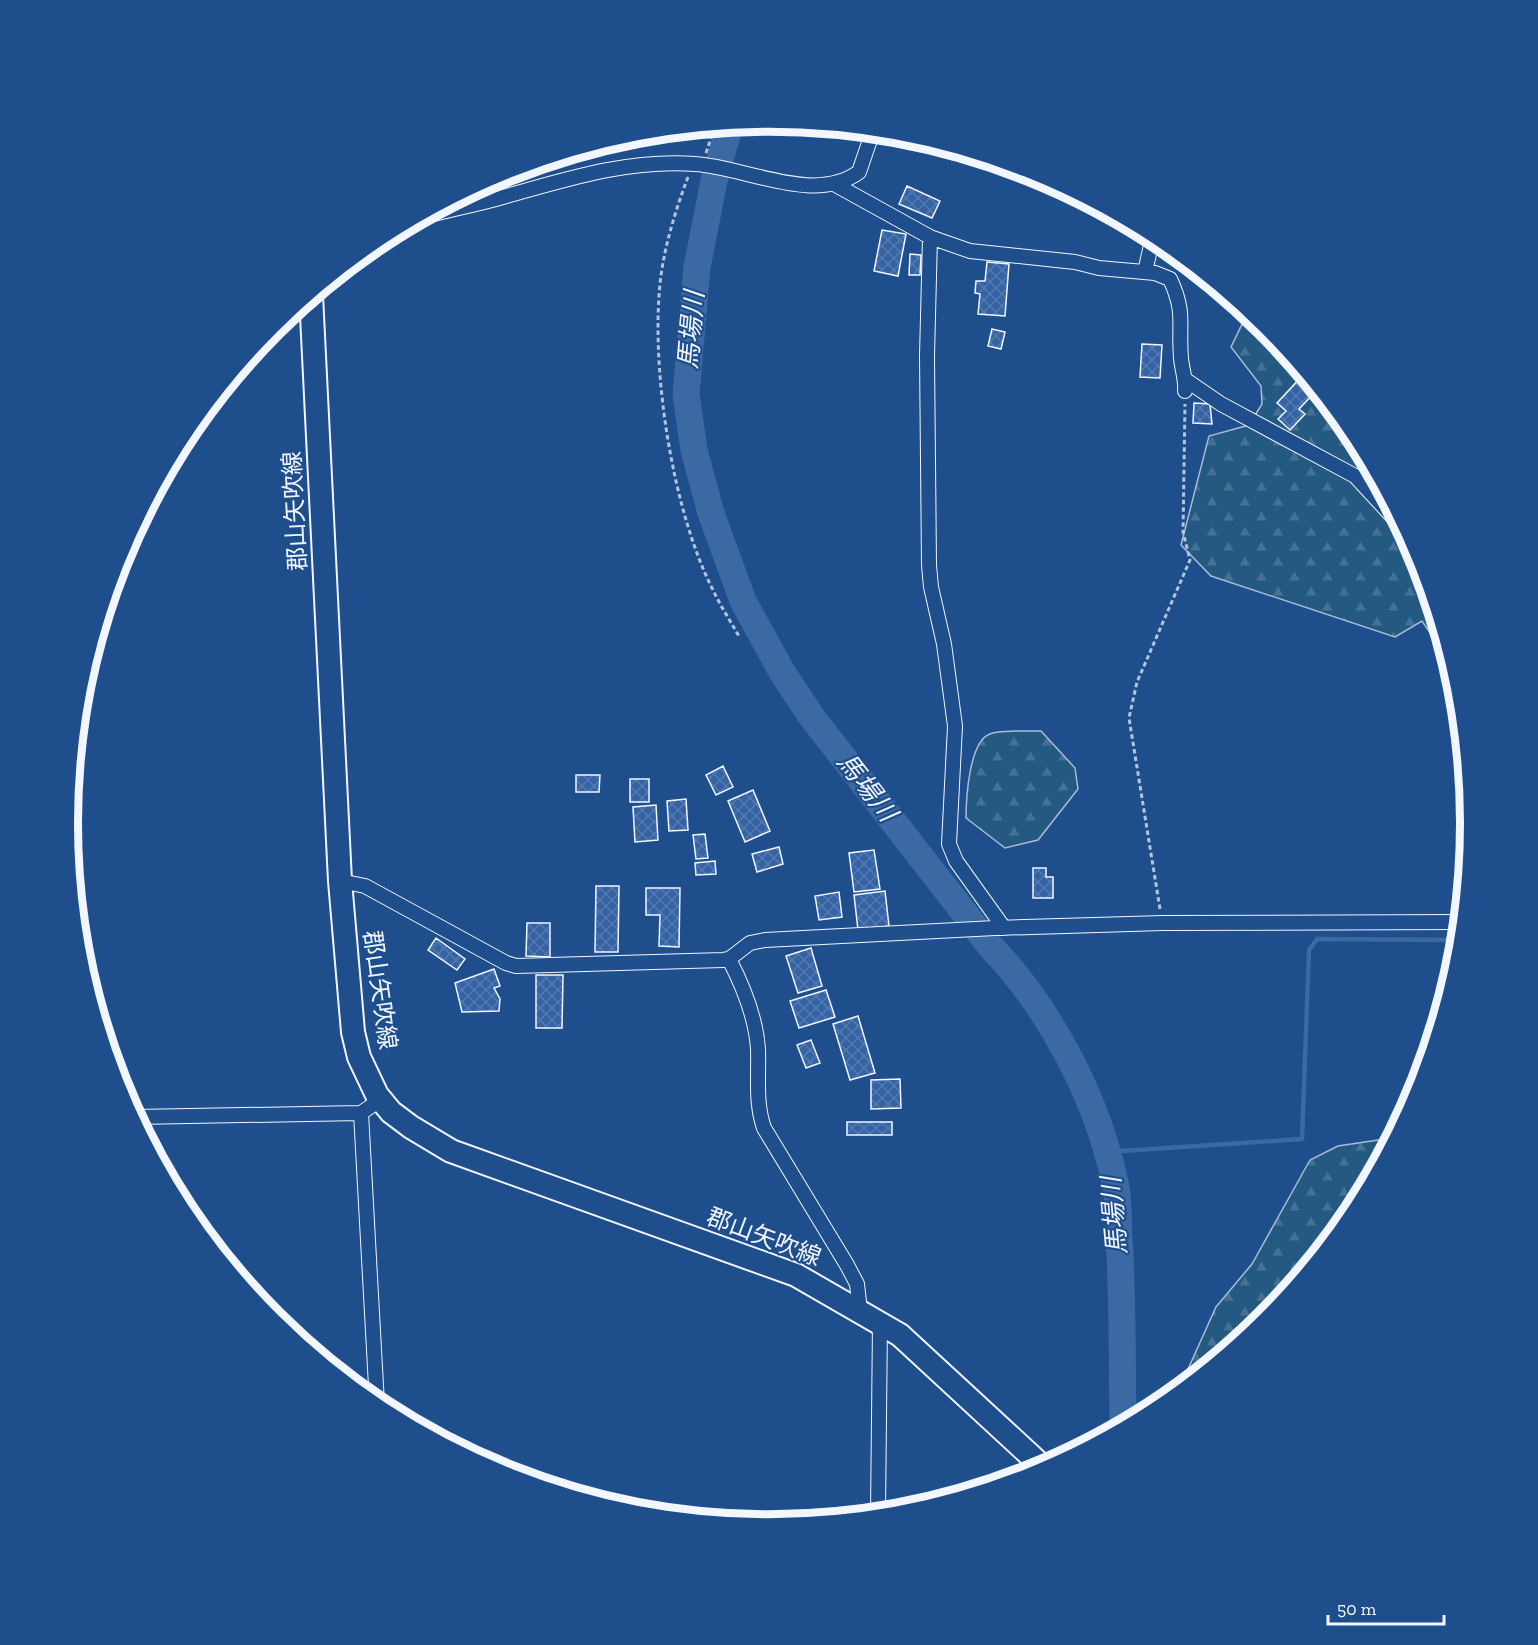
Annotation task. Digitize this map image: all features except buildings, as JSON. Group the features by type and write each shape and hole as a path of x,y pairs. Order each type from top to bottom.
{"main road":[{"name":"郡山矢吹線","path":"311,304 340,881 353,1032 359,1057 381,1100 411,1127 451,1151 796,1275 900,1335 950,1378 1036,1460"}],"street":[{"path":"836,185 859,172 870,139"},
{"path":"449,210 621,167 660,161 700,164 798,184 836,185 930,237 970,251 999,252 1075,262 1099,268 1145,272 1170,279 1181,304 1181,357 1186,386 1355,476 1383,507"},
{"path":"930,237 927,379 929,565 931,587 944,644 955,726 949,844 956,861 999,928"},
{"path":"1145,272 1151,247"},
{"path":"340,881 365,886 506,963 516,966 729,959 750,943 765,940 999,928 1162,923 1453,922"},
{"path":"729,959 744,988 758,1046 759,1114 764,1128 857,1284 860,1311"},
{"path":"144,1117 361,1113 381,1100"},
{"path":"361,1113 376,1391"},
{"path":"878,1505 880,1322"}],"path":[{"path":"713,134 669,237 659,295 662,385 674,467 692,538 712,590 740,638"},
{"path":"1162,923 1129,718 1137,682 1190,560 1183,531 1186,386"}],"green space":[{"path":"1244,321 1289,367 1344,439 1389,517 1423,600 1435,640 1422,621 1395,637 1211,576 1181,545 1209,436 1249,425 1262,404 1261,386 1231,347"},
{"path":"1041,731 1075,768 1078,789 1038,840 1005,848 966,818 967,798 973,759 983,739 993,733"},
{"path":"1383,1139 1344,1206 1289,1278 1225,1342 1186,1374 1216,1307 1252,1264 1310,1160 1338,1146"}],"waterway":[{"name":"馬場川","path":"728,133 714,181 697,267 686,394 694,450 711,513 743,601 782,672 811,716 991,947 1033,997 1083,1085 1106,1147 1117,1193 1123,1416"},
{"path":"1107,1152 1302,1139 1309,950 1317,939 1450,940"}]}
